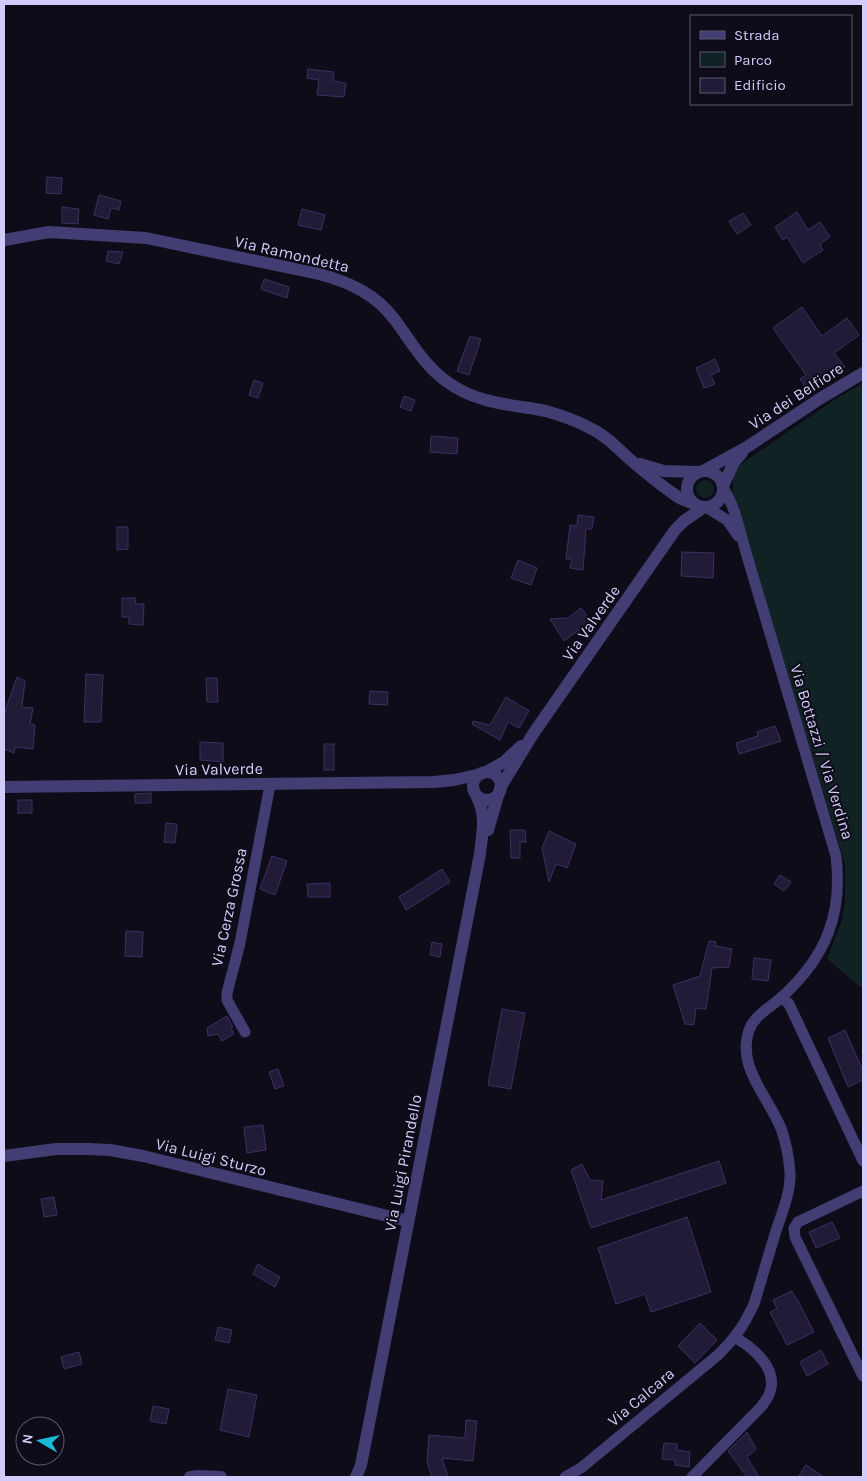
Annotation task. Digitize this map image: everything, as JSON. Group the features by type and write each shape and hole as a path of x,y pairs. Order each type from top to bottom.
{"street":[{"name":"Via Ramondetta","path":"4,240 48,232 146,238 319,274 346,282 380,303 394,318 424,362 455,388 494,402 547,412 582,424 604,436 632,462 679,498 698,505"},
{"name":"Via dei Belfiore","path":"747,448 821,398 863,373"},
{"path":"745,549 727,520 698,505 688,496 687,486 692,475 747,448"},
{"path":"698,505 711,506 720,500 734,462 747,448"},
{"path":"632,462 664,471 710,471 716,474 729,497 745,549"},
{"path":"675,530 698,505"},
{"path":"675,530 698,505"},
{"name":"Via Valverde","path":"534,734 675,530"},
{"name":"Via Bottazzi / Via Verdina","path":"736,1338 754,1304 788,1187 790,1173 782,1131 749,1066 746,1054 750,1030 754,1020 782,997 801,978 822,948 833,917 837,897 838,875 836,856 745,549"},
{"path":"434,782 461,779 483,773 504,762 534,734"},
{"path":"434,782 459,786 487,800 493,799 534,734"},
{"path":"480,854 500,790 498,779 495,775 483,773"},
{"path":"480,854 484,815 473,782 483,773"},
{"name":"Via Valverde","path":"4,787 434,782"},
{"name":"Via Cerza Grossa","path":"245,1032 227,1000 227,993 240,943 270,784"},
{"name":"Via Luigi Pirandello","path":"356,1477 360,1466 480,854"},
{"path":"782,997 789,1004 863,1161"},
{"name":"Via Luigi Sturzo","path":"4,1156 56,1149 110,1150 143,1156 408,1221"},
{"path":"863,1191 798,1222 794,1228 795,1237 863,1376"},
{"path":"692,1477 762,1406 770,1392 771,1380 763,1360 755,1351 736,1338"},
{"name":"Via Calcara","path":"565,1477 581,1468 736,1338"},
{"path":"190,1477 221,1477"}],"green space":[{"path":"863,383 863,989 827,959 841,923 845,903 845,864 733,494 733,479 738,466 837,398"},
{"path":"705,480 711,483 714,489 711,495 705,498 699,495 696,489 699,483"}],"building":[{"path":"308,69 334,72 333,81 346,83 344,97 317,95 319,80 307,78"},
{"path":"47,177 62,178 61,194 46,193"},
{"path":"99,195 121,201 119,210 111,208 108,219 94,215"},
{"path":"62,207 79,209 78,224 62,223"},
{"path":"302,209 325,215 321,230 298,225"},
{"path":"797,212 808,230 820,222 830,237 820,244 823,250 803,263 787,237 783,240 775,227"},
{"path":"743,213 751,225 737,234 729,221"},
{"path":"108,251 123,252 119,264 106,261"},
{"path":"264,279 289,287 287,298 261,289"},
{"path":"802,307 822,336 847,318 859,335 834,353 845,367 808,391 800,379 806,375 773,328"},
{"path":"470,336 481,339 469,375 457,371"},
{"path":"715,359 720,371 711,375 715,384 704,388 696,368"},
{"path":"254,380 263,383 258,398 249,395"},
{"path":"404,396 415,400 411,411 400,407"},
{"path":"431,436 458,438 457,454 430,452"},
{"path":"578,515 594,517 592,529 586,529 583,570 570,568 572,559 566,559 570,525 577,526"},
{"path":"117,527 128,527 128,549 117,550"},
{"path":"682,552 714,553 713,578 681,576"},
{"path":"518,560 537,568 531,585 511,578"},
{"path":"122,598 136,598 135,604 144,604 143,625 129,624 129,617 122,617"},
{"path":"581,608 591,621 564,641 550,619 568,618"},
{"path":"86,674 103,675 101,722 84,722"},
{"path":"17,677 25,681 22,707 33,708 30,724 35,725 33,749 15,747 14,753 4,749 4,714"},
{"path":"206,678 217,678 218,702 207,702"},
{"path":"370,691 388,692 387,705 369,704"},
{"path":"506,697 529,711 519,728 508,722 500,740 472,724 473,721 490,725"},
{"path":"775,726 781,741 739,754 736,743 758,736 757,732"},
{"path":"200,742 223,743 223,762 200,760"},
{"path":"324,744 334,744 334,770 324,770"},
{"path":"151,793 151,803 135,803 135,794"},
{"path":"18,800 32,800 32,813 18,813"},
{"path":"166,823 177,824 175,843 164,842"},
{"path":"510,830 525,830 526,842 520,842 520,858 511,858"},
{"path":"549,831 576,844 567,868 556,864 549,882 542,848"},
{"path":"272,856 287,861 275,895 260,889"},
{"path":"442,869 450,882 406,910 399,897"},
{"path":"780,875 791,882 784,891 774,884"},
{"path":"330,883 330,897 308,897 307,884"},
{"path":"126,931 143,932 142,957 125,956"},
{"path":"709,941 716,942 715,946 732,949 729,967 712,968 706,1009 696,1008 694,1025 685,1024 673,985 700,976"},
{"path":"432,942 442,944 440,957 430,955"},
{"path":"754,958 771,960 768,981 752,979"},
{"path":"502,1009 525,1013 511,1089 488,1085"},
{"path":"227,1016 233,1027 231,1028 234,1034 222,1041 218,1034 208,1036 207,1028"},
{"path":"845,1030 863,1071 863,1080 848,1087 828,1038"},
{"path":"278,1069 284,1086 275,1089 269,1072"},
{"path":"263,1125 266,1150 247,1153 244,1127"},
{"path":"719,1161 726,1183 591,1228 571,1170 582,1164 590,1180 603,1181 601,1200"},
{"path":"54,1197 57,1215 44,1217 41,1199"},
{"path":"687,1217 711,1292 651,1312 645,1294 616,1304 598,1248"},
{"path":"832,1222 840,1238 816,1248 809,1232"},
{"path":"258,1264 280,1277 275,1287 253,1274"},
{"path":"792,1291 814,1332 787,1345 770,1312 777,1309 773,1300"},
{"path":"700,1323 717,1340 695,1363 678,1346"},
{"path":"218,1327 232,1330 229,1343 215,1340"},
{"path":"821,1350 828,1364 807,1376 800,1362"},
{"path":"79,1352 82,1364 64,1369 61,1357"},
{"path":"228,1389 257,1395 249,1437 220,1430"},
{"path":"153,1406 169,1409 166,1424 150,1421"},
{"path":"466,1420 477,1421 473,1461 442,1458 448,1477 432,1477 427,1462 429,1435 465,1438"},
{"path":"747,1432 756,1449 747,1457 759,1477 747,1477 728,1451"},
{"path":"664,1443 677,1444 677,1450 690,1452 689,1467 675,1465 675,1460 662,1459"},
{"path":"806,1465 824,1477 798,1477"}]}
